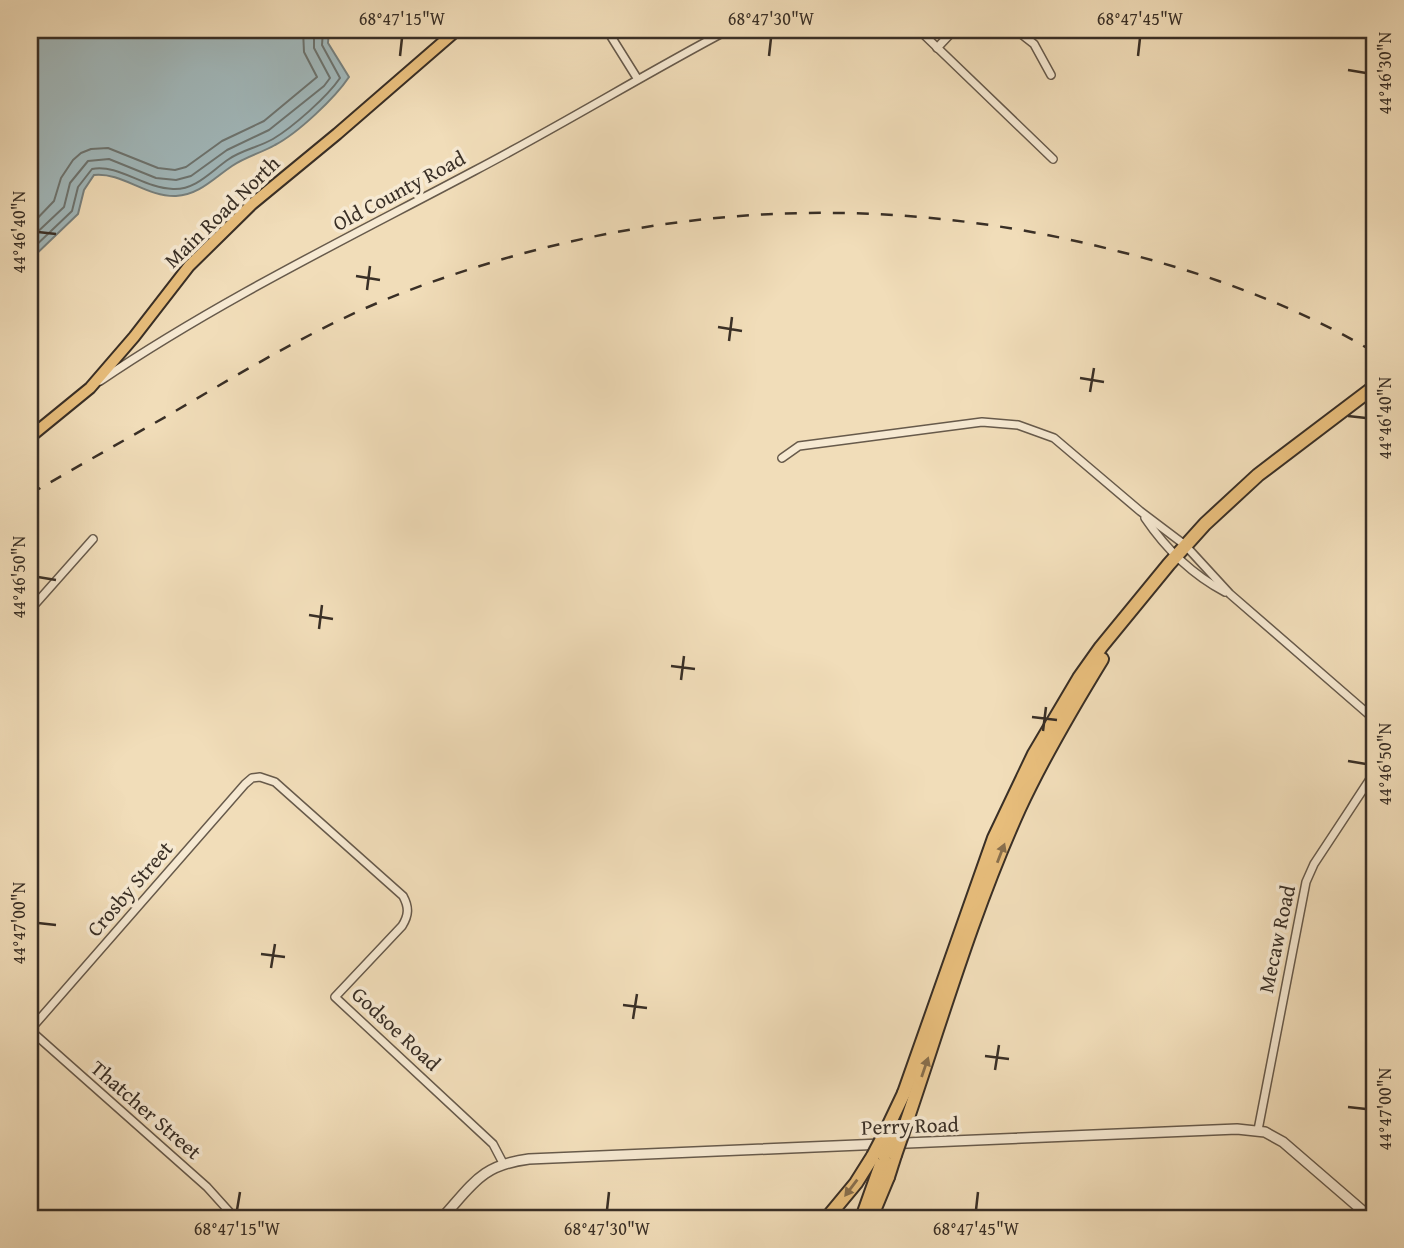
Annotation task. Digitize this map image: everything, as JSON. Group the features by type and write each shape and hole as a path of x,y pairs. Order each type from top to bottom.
{"highway":[{"path":"827,1218 856,1183 884,1156 973,895 1007,809 1034,754 1066,699 1094,657 1185,545 1258,475 1374,387"},
{"path":"862,1218 1018,812 1048,751 1125,620"},
{"path":"878,1218 888,1177 884,1156"},
{"path":"871,1218 888,1177"}],"main road":[{"name":"Main Road North","path":"30,437 90,388 189,266 252,204 457,30"}],"street":[{"path":"607,30 637,78"},
{"name":"Old County Road","path":"90,388 160,340 220,306 482,167 637,78 729,30"},
{"path":"919,30 1053,159"},
{"path":"937,48 954,30"},
{"path":"1016,30 1034,44 1051,75"},
{"path":"782,458 799,446 982,422 1018,425 1054,438 1140,511 1185,545 1230,594 1374,719"},
{"path":"1140,511 1161,541 1176,556 1206,581 1230,594"},
{"path":"30,610 93,539"},
{"name":"Mecaw Road","path":"1258,1130 1306,882 1314,864 1374,773"},
{"name":"Crosby Street","path":"30,1030 245,784 252,778 260,777"},
{"name":"Godsoe Road","path":"260,777 275,782 403,896 408,911 402,926 335,998 494,1144 503,1163"},
{"name":"Thatcher Street","path":"30,1030 207,1187 235,1218"},
{"name":"Perry Road","path":"442,1218 484,1173 503,1163 556,1158 1175,1131 1258,1130 1290,1147 1371,1218"}],"water":[{"path":"30,30 329,30 328,43 349,77 305,124 275,145 237,163 192,193 176,196 154,193 114,177 94,175 84,190 78,214 30,260"}],"railway":[{"path":"30,494 282,350 371,306 490,263 579,240 669,224 758,215 849,213 939,219 1030,232 1121,252 1219,281 1314,320 1374,352"}]}
